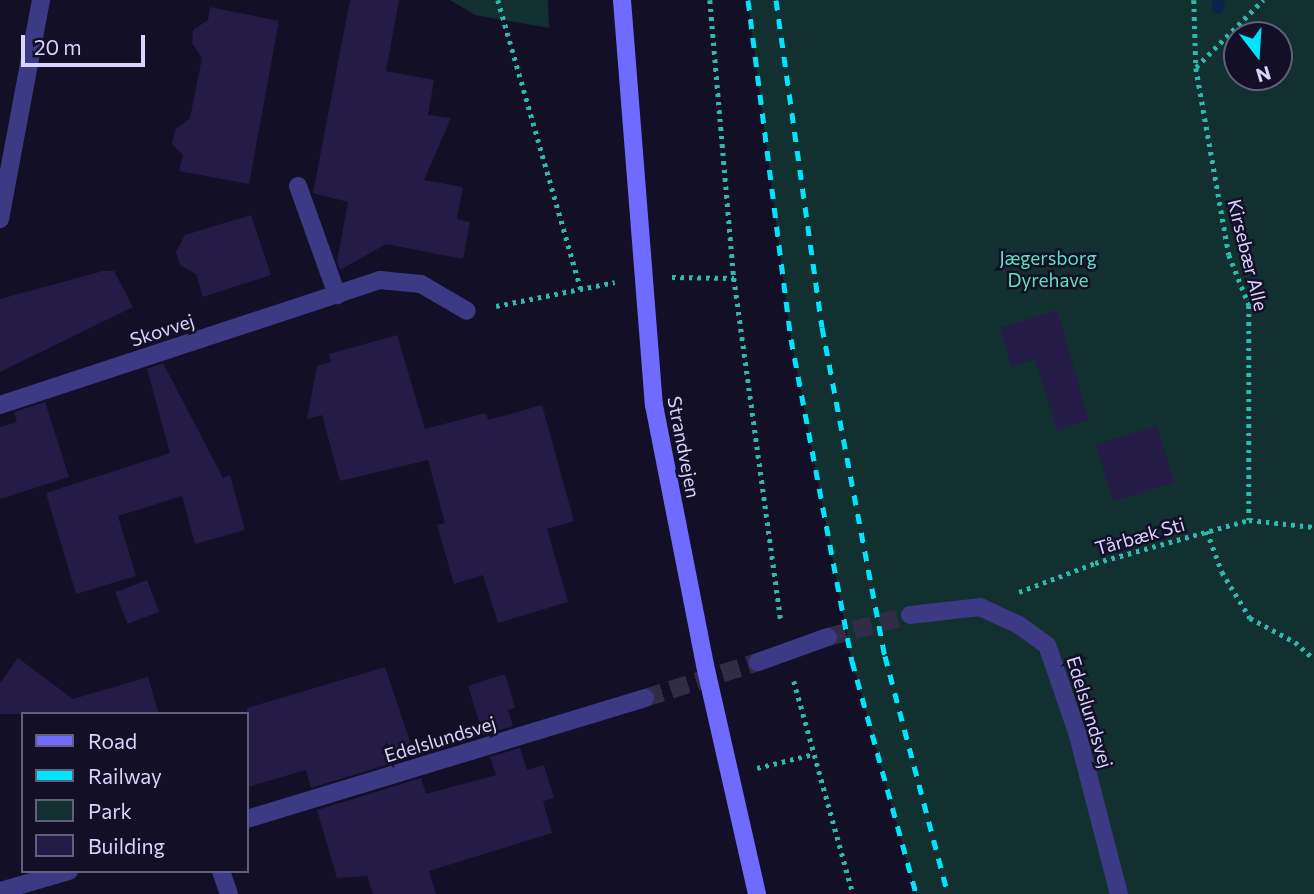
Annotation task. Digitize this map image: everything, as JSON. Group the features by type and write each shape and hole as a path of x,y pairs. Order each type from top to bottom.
{"main road":[{"name":"Strandvejen","path":"622,0 640,276 654,405 757,894"}],"street":[{"path":"0,219 41,0"},
{"path":"298,186 337,295"},
{"name":"Skovvej","path":"0,405 380,281 421,284 467,311"},
{"path":"910,615 979,607"},
{"name":"Edelslundsvej","path":"979,607 1018,625 1047,645 1077,732 1119,894"},
{"path":"758,662 828,637"},
{"name":"Edelslundsvej","path":"248,819 645,698"},
{"path":"0,891 62,873"},
{"path":"222,873 229,894"}],"path":[{"path":"498,0 581,289"},
{"path":"710,0 734,278 769,548"},
{"name":"Kirsebær Alle","path":"1194,0 1195,68 1229,256 1249,304 1249,520"},
{"path":"1195,68 1263,0"},
{"path":"467,311 640,276 734,278"},
{"name":"Tårbæk Sti","path":"979,607 1095,563 1249,520 1314,527"},
{"path":"1207,531 1222,572 1250,618 1295,642 1314,659"},
{"path":"730,774 814,754 853,894"}],"green space":[{"path":"450,0 548,0 549,28 475,15"},
{"name":"Jægersborg Dyrehave","path":"748,0 1314,0 1314,894 916,894 852,661 791,339"}],"building":[{"path":"350,0 399,0 386,71 434,80 428,115 451,118 424,180 463,187 457,219 470,222 463,259 386,244 340,270 337,261 348,202 313,193"},
{"path":"210,7 279,21 249,184 179,171 183,155 172,144 175,130 190,118 202,58 192,43 193,30 208,20"},
{"path":"251,215 271,275 203,297 196,274 180,265 176,252 185,235"},
{"path":"103,271 114,271 133,307 0,372 0,299"},
{"path":"1057,310 1089,420 1057,430 1035,359 1012,367 1000,328"},
{"path":"397,335 425,429 486,413 488,420 542,405 574,521 547,529 568,602 498,623 483,575 454,584 437,525 445,523 428,460 340,481 322,415 307,419 317,366 331,362 329,354"},
{"path":"163,363 223,478 230,475 245,530 195,544 182,496 118,516 136,576 76,594 46,493 170,453 147,369"},
{"path":"45,402 69,477 0,499 0,427 17,422 14,412"},
{"path":"1157,426 1174,482 1113,501 1096,445"},
{"path":"147,580 159,612 127,624 115,592"},
{"path":"18,658 73,699 148,677 158,712 0,714 0,683"},
{"path":"385,667 415,756 311,788 306,770 248,787 247,708"},
{"path":"505,674 515,708 508,710 513,726 483,735 468,686"},
{"path":"520,748 527,770 544,765 554,798 543,801 552,833 429,871 436,894 373,894 367,876 337,878 317,810 421,778 426,794 496,775 490,757"}],"waterway":[{"path":"1218,8 1219,0"}],"tunnel":[{"path":"828,637 910,615"},
{"path":"645,698 758,662"}],"railway":[{"path":"748,0 791,339 852,661 916,894"},
{"path":"776,0 822,327 885,656 948,894"}]}
